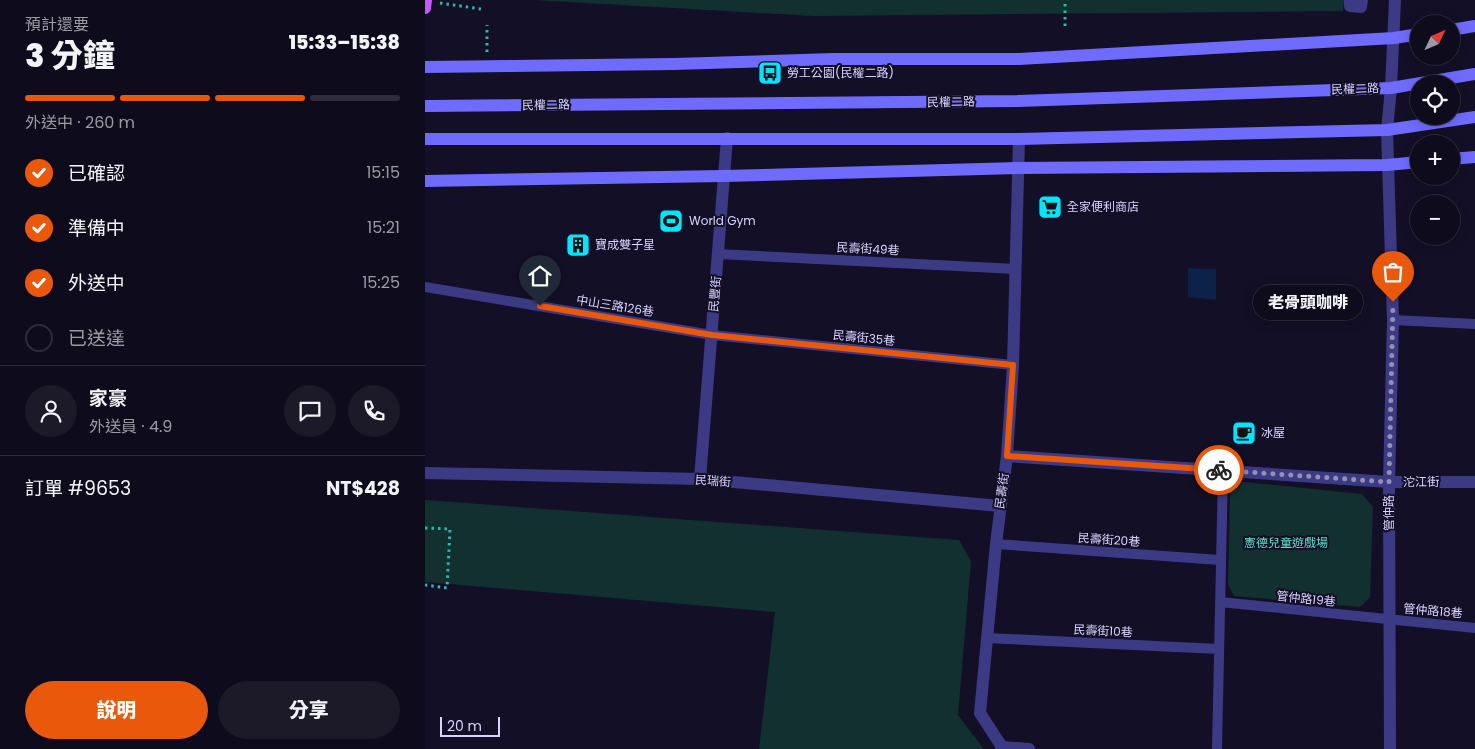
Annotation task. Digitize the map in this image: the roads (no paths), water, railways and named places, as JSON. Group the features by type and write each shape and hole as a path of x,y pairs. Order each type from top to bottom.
{"main road":[{"path":"1460,28 1475,26"},
{"path":"425,67 674,64 834,59 1019,59 1394,38 1410,35"},
{"name":"民權二路","path":"425,106 1018,101 1391,88 1475,74"},
{"path":"425,139 1019,139 1387,130 1475,117"},
{"path":"1460,158 1475,157"},
{"path":"425,181 723,176 1019,168 1387,165 1410,163"}],"street":[{"path":"1350,0 1350,6 1361,7 1361,0"},
{"name":"管仲路","path":"1390,749 1389,482 1393,320 1387,130 1395,0"},
{"name":"民豐街","path":"700,479 727,138"},
{"name":"民壽街","path":"1019,139 1013,365 1007,456 996,544 980,713 1002,747 1029,749"},
{"name":"沱江街","path":"1007,456 1389,482 1475,482"},
{"name":"民瑞街","path":"425,473 700,479 1000,506"}],"lane":[{"name":"民壽街49巷","path":"719,254 1016,269"},
{"name":"中山三路126巷","path":"425,287 712,335"},
{"path":"1393,320 1475,324"},
{"name":"民壽街35巷","path":"712,335 1013,365"},
{"path":"1217,749 1223,471"},
{"name":"民壽街20巷","path":"996,544 1220,560"},
{"name":"管仲路19巷","path":"1220,602 1389,620"},
{"name":"管仲路18巷","path":"1389,620 1475,628"},
{"name":"民壽街10巷","path":"987,638 1219,649"}],"water":[{"path":"1188,268 1216,269 1216,300 1188,297"}],"place":[{"name":"勞工公園(民權二路)","path":"770,73"},
{"name":"全家便利商店","path":"1050,207"},
{"name":"World Gym","path":"671,221"},
{"name":"寶成雙子星","path":"578,245"},
{"name":"老骨頭咖啡","path":"1393,302"},
{"name":"冰屋","path":"1244,433"}],"park label":[{"name":"憲德兒童遊戲場","path":"1286,543"}]}
